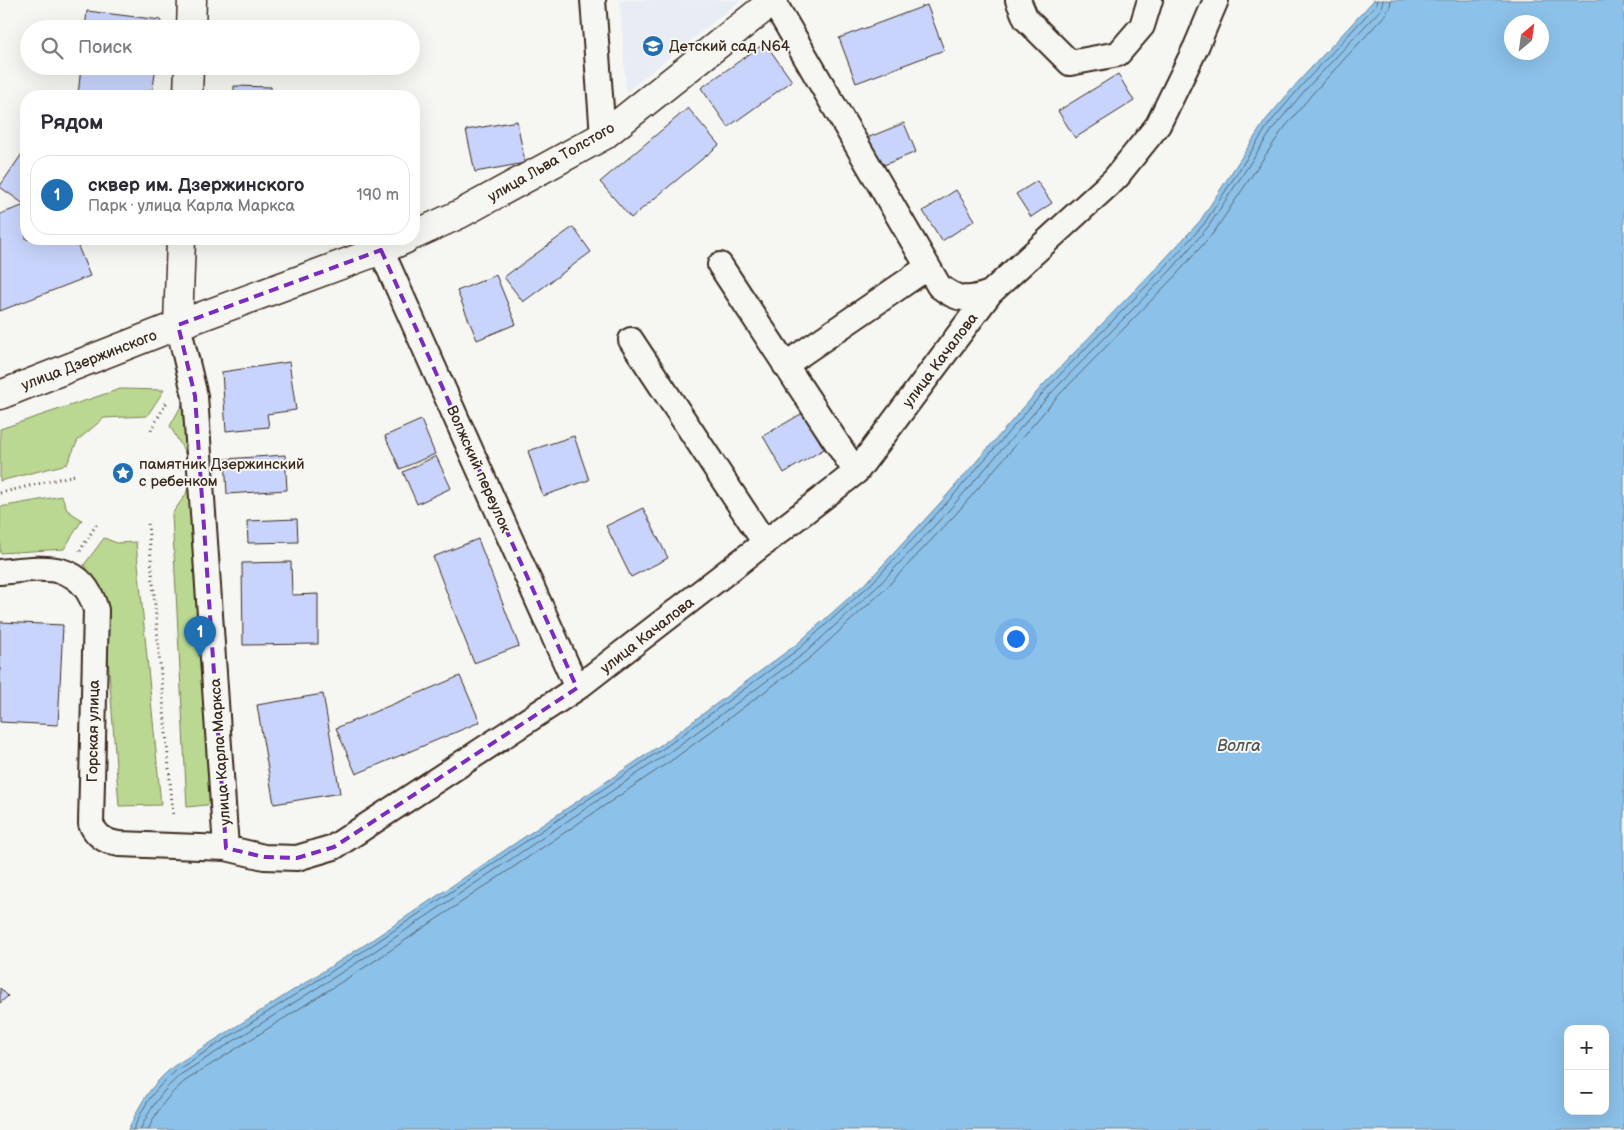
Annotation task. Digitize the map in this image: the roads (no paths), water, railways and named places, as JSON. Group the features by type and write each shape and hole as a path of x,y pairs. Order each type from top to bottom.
{"main road":[{"path":"191,20 192,0"},
{"name":"улица Льва Толстого","path":"420,232 460,214 603,136 774,0"},
{"path":"188,90 189,75"},
{"name":"улица Карла Маркса","path":"178,325 182,245"},
{"path":"178,325 392,245"},
{"name":"улица Дзержинского","path":"0,395 178,325"}],"street":[{"path":"592,0 603,136"},
{"path":"774,0 940,286 948,293 959,298 975,299 990,294"},
{"path":"1018,0 1026,19 1070,63 1118,54 1142,26 1150,0"},
{"name":"улица Качалова","path":"226,848 264,857 297,858 334,847 577,688 856,472 990,294 1115,179 1158,125 1216,0"},
{"name":"Волжский переулок","path":"381,250 577,688"},
{"path":"720,265 856,472"},
{"path":"785,365 928,267"},
{"name":"улица Карла Маркса","path":"178,325 195,396 226,848"},
{"path":"632,340 765,543"},
{"name":"Горская улица","path":"0,572 44,567 59,569 85,586 92,596 96,610 91,824 93,830 100,838 120,844 226,848"}],"water":[{"name":"Волга","path":"1374,0 1624,0 1624,1130 128,1130 147,1095 174,1066 363,946 665,742 797,644 870,579 941,502 1044,384 1200,221 1265,121 1299,81"}],"place":[{"name":"Детский сад N64","path":"653,46"},
{"name":"памятник Дзержинский с ребенком","path":"123,473"},
{"name":"сквер им. Дзержинского","path":"200,657"}]}
